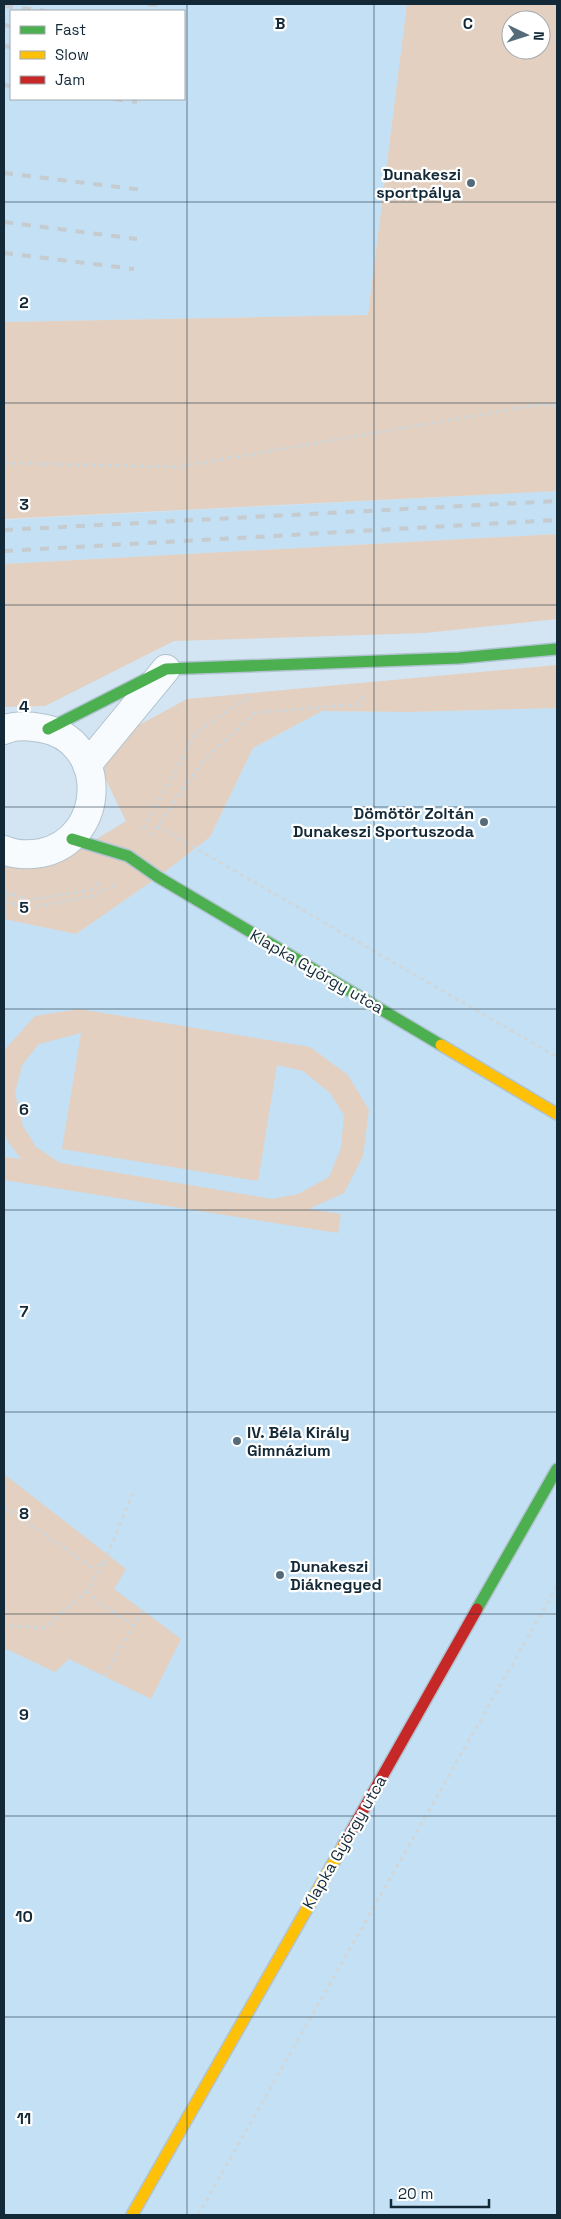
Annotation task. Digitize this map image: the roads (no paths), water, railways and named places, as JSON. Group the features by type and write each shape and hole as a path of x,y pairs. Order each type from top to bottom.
{"street":[{"path":"48,729 166,670 459,658 557,649"},
{"path":"87,765 166,670"},
{"path":"4,730 28,726 48,729 65,737 78,749 87,765 92,782 92,800 85,821 72,839 52,851 31,855 5,853"},
{"name":"Klapka György utca","path":"72,839 131,858 167,882 557,1114"},
{"name":"Klapka György utca","path":"132,2215 557,1469"}],"railway":[{"path":"148,4 166,6"},
{"path":"4,6 38,10"},
{"path":"4,25 10,26"},
{"path":"4,46 10,47"},
{"path":"4,85 10,86"},
{"path":"122,100 137,102"},
{"path":"4,173 143,190"},
{"path":"4,222 137,239"},
{"path":"4,253 134,269"},
{"path":"4,530 557,501"},
{"path":"4,551 557,520"}],"place":[{"name":"Dunakeszi sportpálya","path":"471,183"},
{"name":"Dömötör Zoltán Dunakeszi Sportuszoda","path":"484,822"},
{"name":"IV. Béla Király Gimnázium","path":"237,1441"},
{"name":"Dunakeszi Diáknegyed","path":"280,1575"}]}
